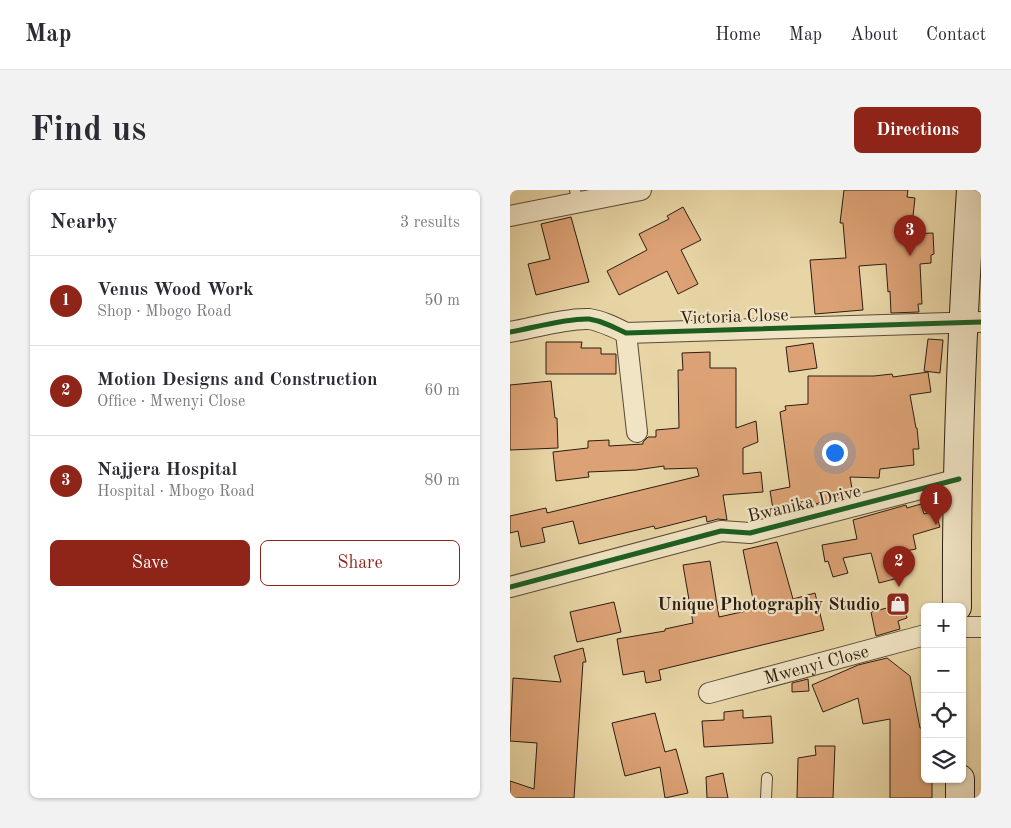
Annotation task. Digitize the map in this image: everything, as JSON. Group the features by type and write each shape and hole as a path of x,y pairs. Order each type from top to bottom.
{"main road":[{"path":"957,603 956,547 959,479 972,322 971,190"},
{"path":"960,783 960,798"}],"street":[{"path":"510,216 577,196 641,190"},
{"name":"Victoria Close","path":"510,332 571,320 589,319 610,325 626,333 972,322"},
{"path":"626,333 636,432"},
{"name":"Bwanika Drive","path":"510,587 721,531 750,533 959,479"},
{"path":"966,627 981,627"},
{"name":"Mwenyi Close","path":"709,693 921,636"}],"lane":[{"path":"766,798 767,778"}],"building":[{"path":"844,190 908,190 907,197 915,198 911,234 933,233 934,254 931,255 931,263 920,264 922,304 918,304 919,312 891,313 886,264 859,266 863,310 815,314 810,260 846,258 843,223 840,223"},
{"path":"683,207 701,240 681,250 698,284 678,294 667,271 619,295 607,271 647,250 639,234 669,219 667,216"},
{"path":"571,217 589,282 536,295 528,264 550,259 541,224"},
{"path":"928,339 943,340 940,373 924,371"},
{"path":"546,342 582,342 581,348 601,348 601,354 616,354 616,374 546,374"},
{"path":"813,343 817,368 789,372 786,347"},
{"path":"710,352 710,368 736,368 736,428 756,421 758,442 743,448 743,474 761,472 763,492 723,495 727,520 718,519 707,522 706,516 655,529 654,526 579,544 573,521 542,528 545,542 521,547 518,531 510,533 510,516 546,508 547,513 699,476 697,468 664,469 664,466 636,470 588,472 589,477 556,481 553,452 588,448 588,441 609,440 609,446 643,444 648,437 656,437 656,430 679,428 678,370 683,370 682,353"},
{"path":"928,372 931,392 910,395 919,449 913,449 914,465 880,469 879,478 850,477 853,494 774,515 770,491 790,487 780,412 786,410 785,406 808,404 808,376 874,376 892,374 893,377"},
{"path":"551,381 555,418 557,418 558,448 510,450 510,385"},
{"path":"921,504 924,514 935,511 940,527 913,535 916,549 900,552 906,576 879,583 871,553 843,558 848,573 833,577 828,561 825,562 822,545 857,539 853,520 906,505 907,508"},
{"path":"777,542 793,599 815,593 824,630 659,670 661,680 646,683 644,671 623,675 617,639 665,631 665,629 693,623 683,565 710,561 719,617 755,609 743,550"},
{"path":"614,602 621,632 577,642 570,612"},
{"path":"903,604 907,618 898,621 900,629 876,636 871,612"},
{"path":"583,648 586,662 583,662 574,798 510,798 510,781 534,789 537,743 510,741 513,678 561,682 554,656"},
{"path":"887,658 910,676 921,728 921,783 932,783 932,798 890,798 890,719 863,724 858,698 823,712 812,685 858,665"},
{"path":"808,679 809,691 792,692 792,683"},
{"path":"743,710 743,718 771,716 773,743 704,747 702,721 724,720 724,712"},
{"path":"655,713 665,752 676,749 688,793 665,798 660,767 625,776 612,723"},
{"path":"815,746 835,746 833,798 797,798 798,758 816,755"},
{"path":"723,773 728,798 707,798 706,777"}],"cycle path":[{"path":"510,332 580,319 599,321 626,333 981,322"},
{"path":"510,587 721,531 750,533 959,479"}],"place":[{"name":"Najjera Hospital","path":"910,256"},
{"name":"Venus Wood Work","path":"936,525"},
{"name":"Motion Designs and Construction","path":"899,587"},
{"name":"Unique Photography Studio","path":"898,604"}]}
